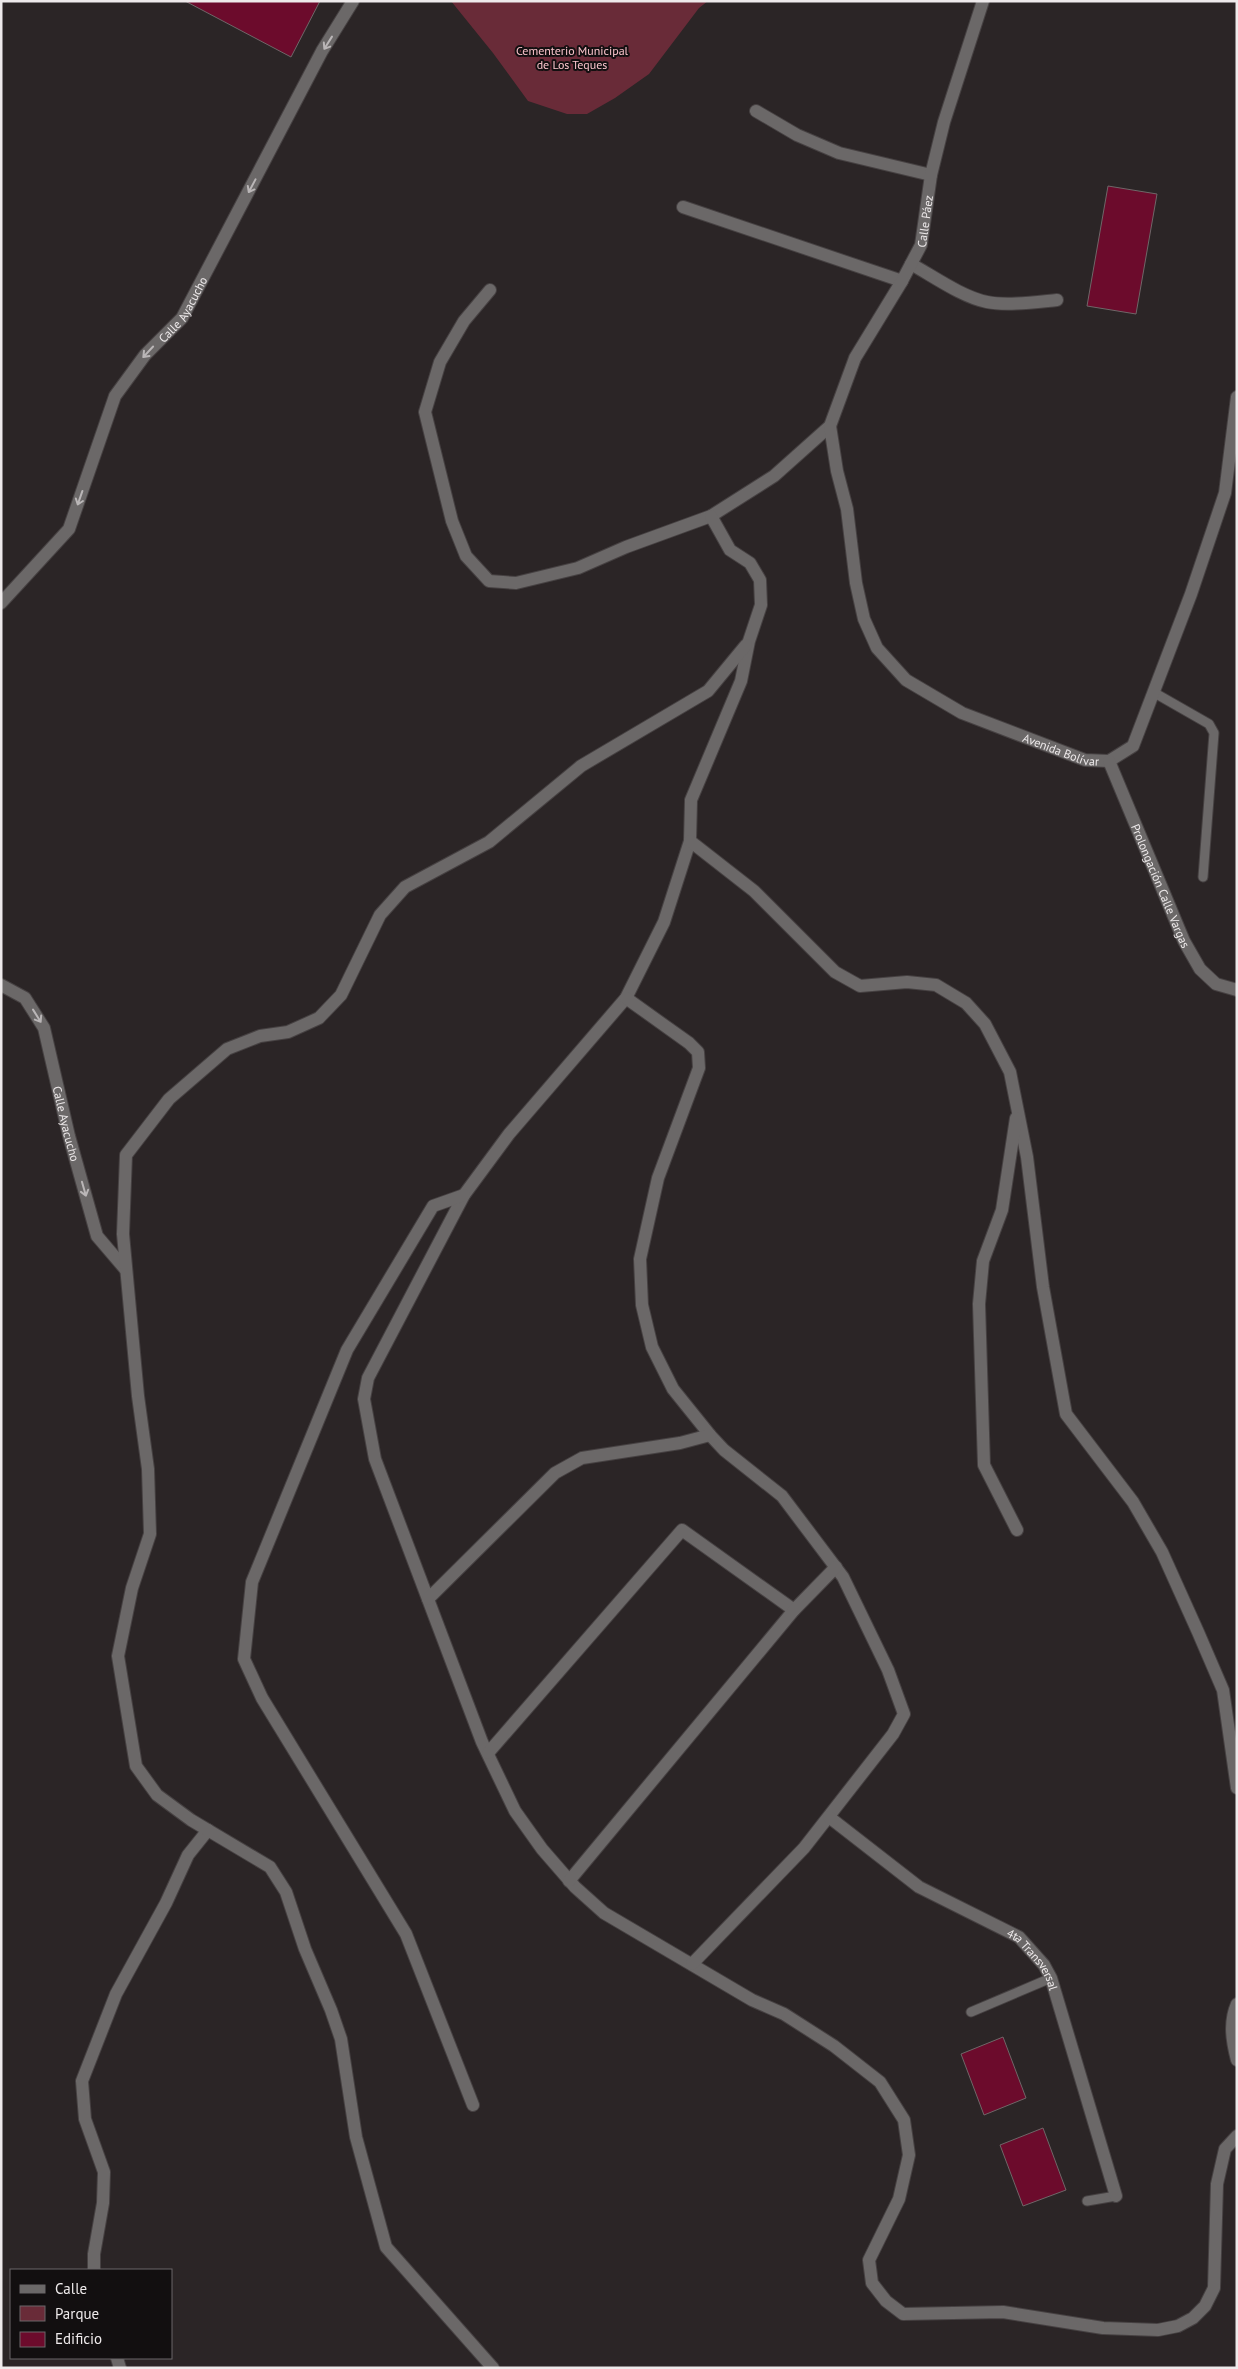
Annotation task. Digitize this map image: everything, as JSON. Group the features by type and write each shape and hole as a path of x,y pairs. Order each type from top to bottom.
{"street":[{"name":"Calle Ayacucho","path":"1,603 69,529 115,396 145,355 182,318 322,52 353,1"},
{"name":"Calle Páez","path":"830,426 855,358 902,281 921,245 931,175 944,122 983,1"},
{"path":"756,111 797,135 839,153 931,175"},
{"path":"683,207 902,281"},
{"path":"911,264 959,290 987,302 1057,300"},
{"path":"490,290 464,321 440,362 425,412 452,521 466,556 489,581 516,583 578,568 626,547 711,516 774,476 830,426"},
{"name":"Avenida Bolívar","path":"830,426 847,509 856,583 864,619 877,648 906,680 962,713 1085,760 1109,761 1132,746 1226,493 1237,397"},
{"path":"711,516 730,550 750,563 760,580 761,605 749,641 741,681 691,800 690,840 664,922 626,998 509,1134 464,1195 368,1378 364,1399 375,1459 488,1753 515,1811 542,1849 569,1881 604,1913 752,2000 784,2014 834,2046 880,2082 904,2120 909,2155 899,2199 870,2260 872,2283 886,2301 903,2314 1004,2312 1103,2328 1158,2330 1178,2326 1206,2306 1214,2288 1217,2184 1225,2149 1237,2136"},
{"path":"493,2368 386,2247 356,2137 341,2039 305,1949 286,1892 270,1867 191,1820 157,1795 136,1766 118,1656 132,1588 150,1534 148,1469 138,1396 123,1234 126,1155 169,1099 227,1049 260,1036 288,1032 319,1018 341,995 380,915 406,887 488,842 581,766 708,691 749,641"},
{"name":"Prolongación Calle Vargas","path":"1109,761 1184,941 1200,969 1216,984 1237,990"},
{"path":"690,840 754,891 835,972 860,986 907,982 936,985 966,1003 985,1024 1010,1072 1027,1157 1043,1287 1066,1414 1134,1502 1162,1552 1222,1690 1237,1788"},
{"name":"Calle Ayacucho","path":"1,985 25,998 44,1028 69,1136 97,1236 126,1270"},
{"path":"626,998 698,1052 700,1068 658,1178 640,1259 642,1305 652,1347 673,1389 710,1435 724,1450 782,1496 843,1577 888,1670 904,1714 893,1734 804,1848 692,1964"},
{"path":"1017,1108 1002,1210 983,1262 979,1304 984,1465 1017,1530"},
{"path":"464,1195 433,1206 347,1350 252,1582 244,1659 262,1698 406,1934 473,2105"},
{"path":"428,1599 555,1473 582,1458 680,1443 710,1435"},
{"path":"488,1753 682,1530 794,1610"},
{"path":"569,1881 794,1610 836,1567"},
{"name":"4ta Transversal","path":"829,1817 918,1887 1019,1937 1044,1965 1051,1978 1116,2196"},
{"path":"94,2269 94,2254 103,2203 104,2172 85,2119 82,2081 116,1994 166,1902 188,1855 208,1830"},
{"path":"1237,2004 1233,2014 1231,2030 1237,2060"}],"lane":[{"path":"1153,692 1209,724 1214,732 1203,876"},
{"path":"970,2012 1051,1978"},
{"path":"1087,2201 1116,2196"}],"green space":[{"name":"Cementerio Municipal de Los Teques","path":"451,1 708,1 699,8 649,74 615,98 587,114 567,114 528,101 493,53"}],"building":[{"path":"185,1 320,1 291,57"},
{"path":"1108,186 1157,194 1136,314 1087,306"},
{"path":"1003,2037 1026,2098 984,2115 961,2054"},
{"path":"1043,2128 1066,2190 1023,2206 1000,2145"}]}
